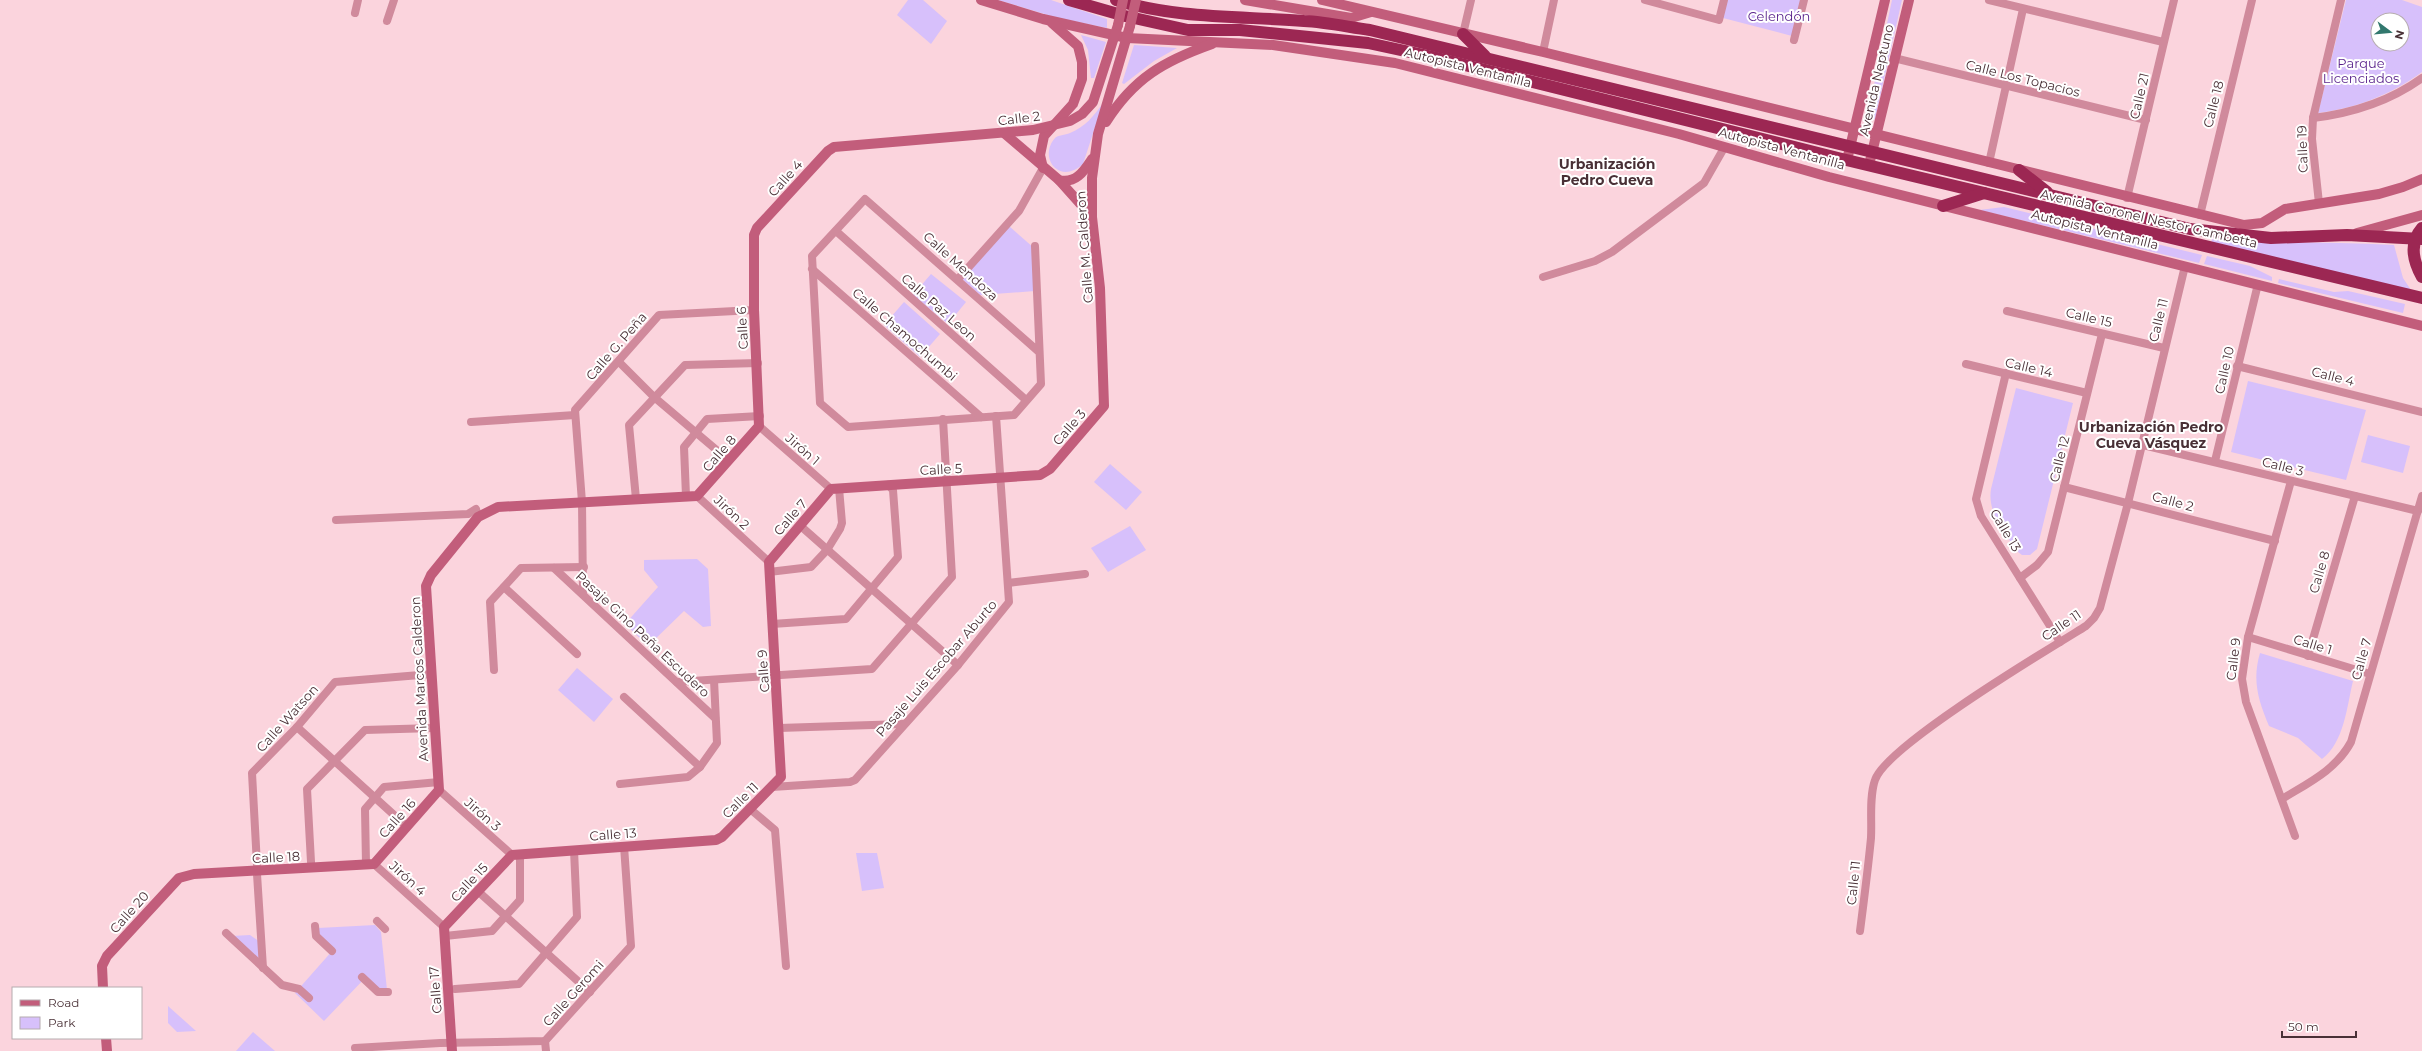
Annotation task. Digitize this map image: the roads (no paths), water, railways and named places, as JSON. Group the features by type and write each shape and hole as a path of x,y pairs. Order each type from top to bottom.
{"highway":[{"path":"1069,0 1124,22"},
{"name":"Autopista Ventanilla","path":"1126,1 1200,14 1306,21 1340,25 1486,56 1872,152"},
{"name":"Autopista Ventanilla","path":"1124,22 1188,30 1240,30 1368,44 1433,57 1869,166"},
{"path":"1463,34 1486,56"},
{"name":"Avenida Coronel Nestor Gambetta","path":"1872,152 2216,233 2271,238 2347,235 2420,235"},
{"name":"Avenida Coronel Nestor Gambetta","path":"1869,166 2422,298"},
{"path":"2019,170 2051,195"},
{"path":"1943,206 1984,193"},
{"path":"2420,235 2414,256 2422,278"}],"street":[{"path":"355,13 358,0"},
{"path":"387,21 394,0"},
{"name":"Autopista Ventanilla","path":"981,0 1051,21 1127,38 1306,48 1395,63 1679,134 1724,148 1943,206 2422,326"},
{"path":"1245,0 1351,18 1371,12"},
{"path":"1322,0 1543,52 2127,198 2249,226 2262,223 2285,209 2379,194 2403,187 2422,179"},
{"path":"1463,34 1471,0"},
{"path":"1543,52 1554,0"},
{"path":"1644,0 1719,20 1724,0"},
{"path":"1794,40 1804,0"},
{"name":"Avenida Neptuno","path":"1847,160 1885,0"},
{"name":"Avenida Neptuno","path":"1869,166 1908,0"},
{"path":"1989,0 2164,42"},
{"name":"Calle 21","path":"2127,198 2174,0"},
{"name":"Calle 18","path":"2200,215 2252,0"},
{"name":"Calle 19","path":"2319,203 2312,139 2313,118 2341,0"},
{"name":"Calle 2","path":"834,146 1004,133 1053,126 1070,121 1082,114 1093,102 1115,35 1124,22 1126,1"},
{"path":"1989,163 2023,9"},
{"path":"958,279 1019,211 1043,168 1040,148 1044,136 1073,104 1078,93 1082,79 1082,62 1075,42 1051,21"},
{"name":"Calle M. Calderon","path":"1106,401 1100,288 1092,217 1094,156 1098,134 1127,38 1124,22"},
{"path":"1098,134 1115,108 1131,89 1152,72 1177,56 1218,42"},
{"name":"Calle Los Topacios","path":"1894,58 2146,120"},
{"path":"2313,118 2340,115 2372,106 2399,94 2422,78"},
{"path":"1004,133 1043,168 1059,180 1092,217"},
{"name":"Calle 4","path":"757,228 834,146"},
{"path":"1543,277 1595,260 1612,252 1704,183 1724,148"},
{"path":"1059,180 1068,181 1077,177 1094,156"},
{"name":"Calle Mendoza","path":"836,231 865,199 958,279 1039,352"},
{"path":"2347,235 2422,215"},
{"name":"Calle 6","path":"757,228 753,243 754,310 758,363 759,421"},
{"path":"836,231 814,253 812,269 820,399 822,407 848,427 1013,415 1040,384 1035,246"},
{"name":"Calle Paz Leon","path":"836,231 1026,400"},
{"name":"Calle 11","path":"1860,931 1871,838 1874,782 1879,770 1889,759 1984,691 2086,626 2094,618 2100,608 2143,445 2164,348 2185,266"},
{"name":"Calle Chamochumbi","path":"812,269 981,417"},
{"name":"Calle 10","path":"2215,461 2258,284"},
{"name":"Calle G. Peña","path":"575,412 659,315 754,310"},
{"name":"Calle 15","path":"2007,311 2164,348"},
{"name":"Calle 12","path":"2020,578 2037,565 2048,552 2102,334"},
{"path":"619,362 654,397 726,458"},
{"path":"636,499 629,426 654,397 685,365 758,363"},
{"name":"Calle 14","path":"1966,364 2087,393"},
{"name":"Calle 4","path":"2237,366 2422,412"},
{"name":"Calle 13","path":"2006,374 1976,499 1981,516 2060,642"},
{"name":"Calle 3","path":"1050,469 1104,406 1106,401"},
{"path":"471,422 575,412 582,502 584,568 583,594"},
{"name":"Pasaje Luis Escobar Aburto","path":"772,787 852,781 958,665 1009,602 996,416"},
{"path":"686,496 684,449 696,432 710,418 759,421"},
{"path":"677,682 871,670 912,625 952,577 948,482 943,419"},
{"name":"Jirón 1","path":"759,421 835,489"},
{"name":"Calle 8","path":"697,496 759,421"},
{"name":"Calle 3","path":"2143,445 2215,461 2291,481 2418,511"},
{"name":"Calle 5","path":"835,489 1001,479 1040,475 1050,469"},
{"name":"Calle 9","path":"2291,481 2248,638 2243,668 2243,690 2295,836"},
{"path":"772,624 846,619 873,590 898,557 893,490 888,485"},
{"name":"Calle 2","path":"2064,487 2275,541"},
{"path":"769,567 811,567 828,550 840,529 842,522 835,489"},
{"name":"Calle 7","path":"769,567 835,489"},
{"name":"Avenida Marcos Calderon","path":"439,786 434,728 426,586 436,569 477,513 498,507 697,496"},
{"name":"Jirón 2","path":"697,496 769,567"},
{"name":"Calle 8","path":"2308,656 2355,496"},
{"name":"Calle 7","path":"2282,799 2330,769 2346,752 2351,742 2422,496"},
{"path":"336,520 477,513"},
{"path":"804,528 958,665"},
{"name":"Calle 9","path":"769,567 781,777"},
{"path":"494,670 490,602 521,568 584,568"},
{"name":"Pasaje Gino Peña Escudero","path":"554,568 715,718"},
{"path":"1008,583 1085,574"},
{"path":"504,588 577,654"},
{"name":"Calle 1","path":"2248,638 2370,674"},
{"name":"Calle Watson","path":"257,865 252,773 297,727 334,682 432,674"},
{"path":"620,784 688,777 700,767 717,743 714,680"},
{"path":"624,697 700,767"},
{"path":"779,728 903,724"},
{"path":"297,727 404,824"},
{"path":"311,862 307,789 364,730 434,728"},
{"name":"Calle 11","path":"716,840 722,837 781,777"},
{"path":"370,864 365,810 384,787 439,786"},
{"name":"Jirón 3","path":"439,786 516,855"},
{"name":"Calle 16","path":"370,864 439,786"},
{"path":"749,808 775,830 786,966"},
{"name":"Calle 13","path":"516,855 716,840"},
{"name":"Calle Geromi","path":"355,1048 451,1047 545,1041 632,946 624,846"},
{"path":"455,989 519,984 546,954 577,917 574,850"},
{"path":"444,931 492,930 520,900 516,855"},
{"name":"Calle 15","path":"444,931 516,855"},
{"name":"Calle 18","path":"179,878 194,874 370,864"},
{"name":"Jirón 4","path":"370,864 444,931"},
{"path":"257,874 264,968"},
{"name":"Calle 20","path":"103,987 102,966 135,924 179,878"},
{"path":"481,894 590,992"},
{"path":"377,921 385,929"},
{"path":"315,926 316,936 332,951"},
{"name":"Calle 17","path":"444,931 451,1047"},
{"path":"226,933 282,985 299,989 309,998"},
{"path":"362,977 378,992 388,992"},
{"path":"106,1039 107,1051"},
{"path":"545,1041 546,1051"}],"district":[{"name":"Urbanización Pedro Cueva","path":"1607,172"},
{"name":"Urbanización Pedro Cueva Vásquez","path":"2151,436"}],"park label":[{"name":"Celendón","path":"1779,16"},
{"name":"Parque Licenciados","path":"2361,70"}]}
